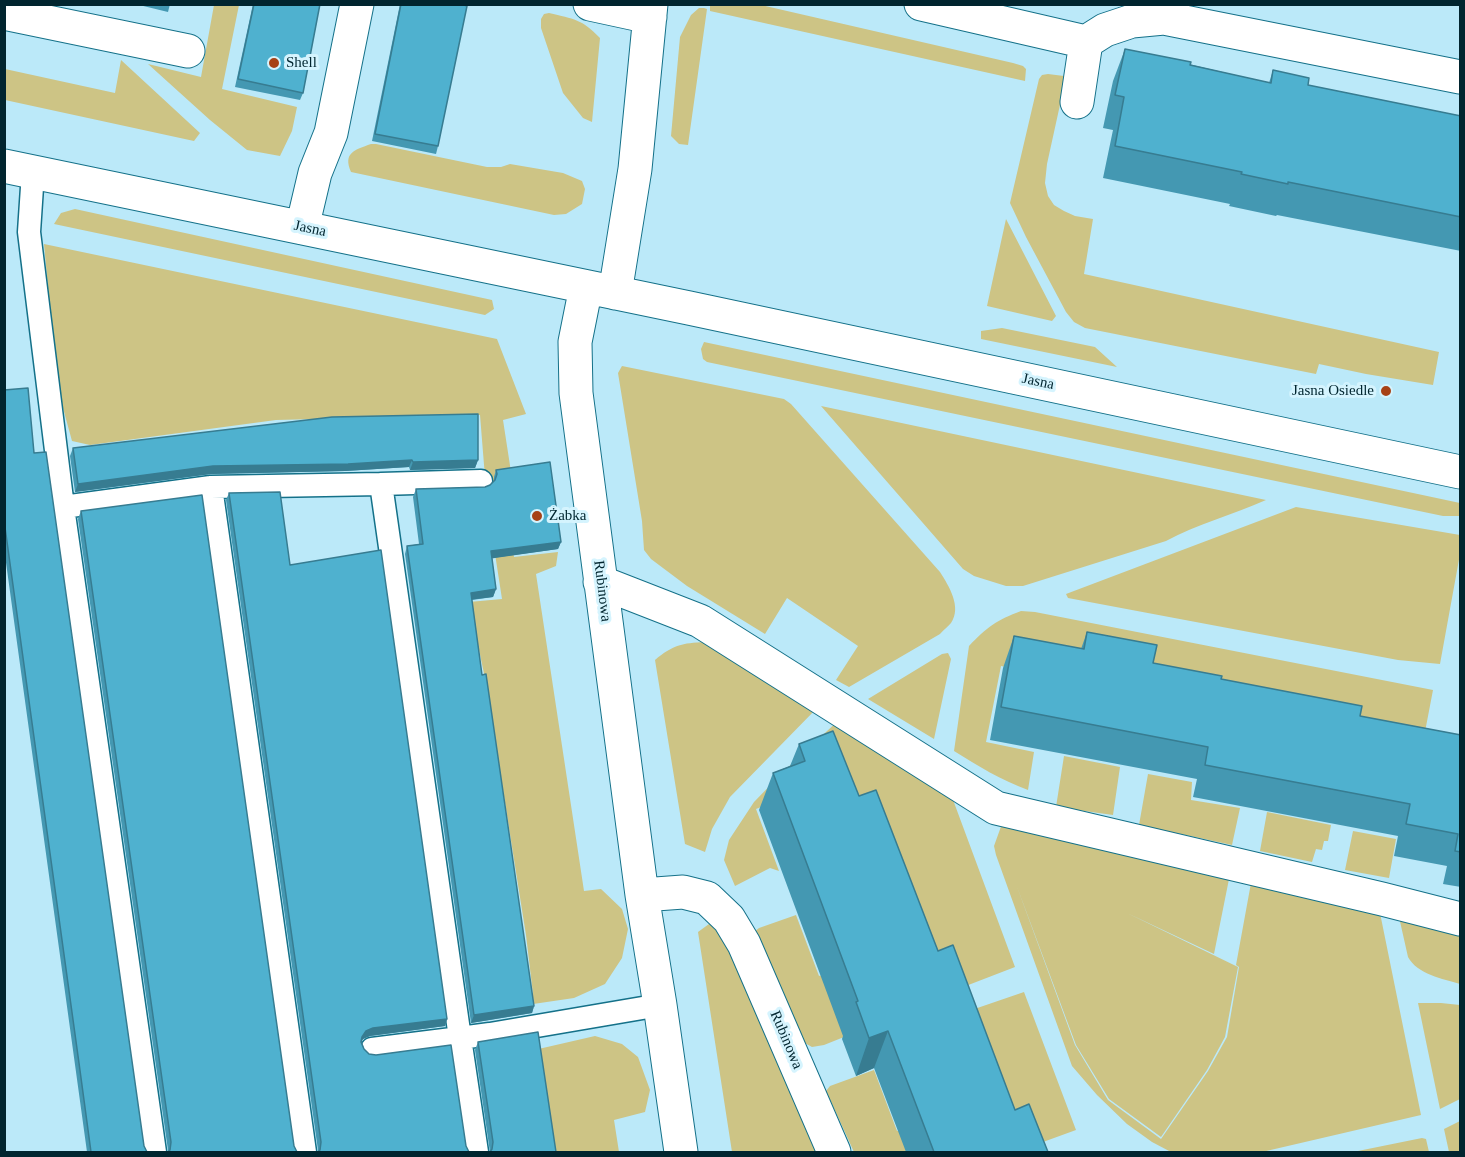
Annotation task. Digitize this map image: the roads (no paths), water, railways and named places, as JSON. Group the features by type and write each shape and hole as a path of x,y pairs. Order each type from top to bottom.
{"street":[{"path":"302,228 315,173 331,134 357,4"},
{"path":"590,4 650,11 635,169 600,290"},
{"path":"921,4 1086,42 1105,30 1132,21 1164,18 1461,77"},
{"path":"4,12 188,51"},
{"path":"1077,102 1086,42"},
{"name":"Jasna","path":"19,169 1461,472"},
{"name":"Rubinowa","path":"600,290 575,342 576,393 642,895 681,1152"},
{"path":"600,582 700,621 996,808 1461,919"},
{"name":"Rubinowa","path":"642,895 683,892 707,898 729,919 744,944 834,1152"}],"lane":[{"path":"19,169 63,507 155,1152"},
{"path":"63,507 211,488 481,481"},
{"path":"381,484 477,1152"},
{"path":"211,488 305,1152"},
{"path":"372,1049 490,1034 660,1005"}],"place":[{"name":"Shell","path":"274,63"},
{"name":"Jasna Osiedle","path":"1386,391"},
{"name":"Żabka","path":"537,516"}]}
